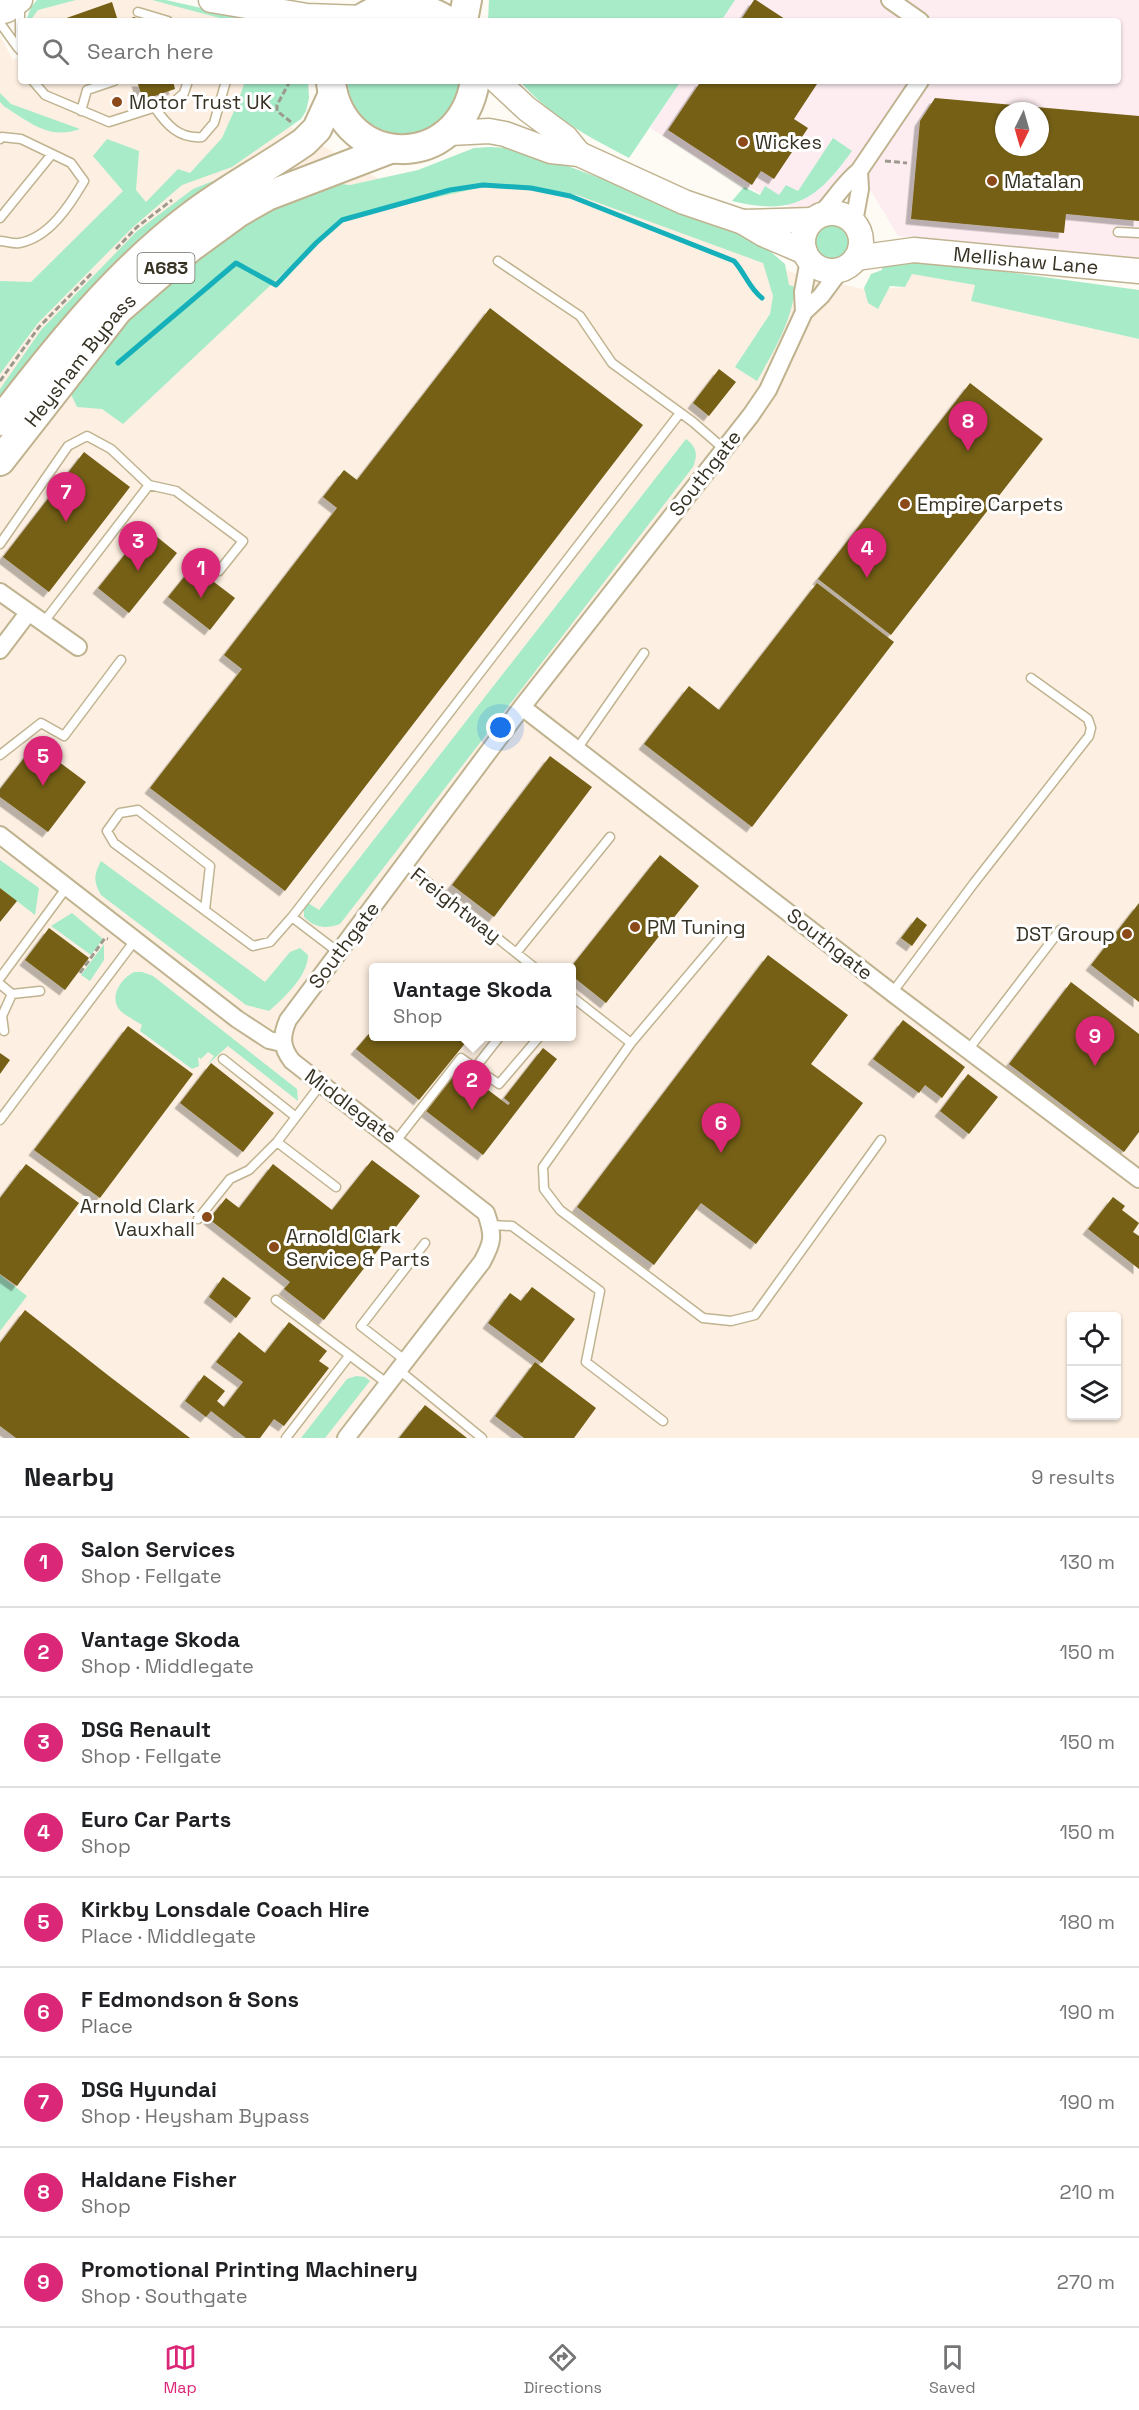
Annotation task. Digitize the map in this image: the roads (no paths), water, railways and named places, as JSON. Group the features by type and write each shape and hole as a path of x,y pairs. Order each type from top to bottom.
{"highway":[{"path":"464,18 467,0"},
{"path":"376,12 408,6 428,10 443,18"},
{"name":"A683","path":"332,88 340,114 353,130 370,142 390,149 411,149 432,144 450,133 464,117 472,99 474,84"},
{"name":"Heysham Bypass","path":"0,421 80,322 154,247 190,217 304,141 317,129 332,88"},
{"name":"Heysham Bypass","path":"0,462 118,310 191,247 239,212 267,196 390,149"}],"main road":[{"path":"0,12 8,10 21,0"},
{"path":"211,0 307,16 376,12"},
{"path":"241,6 263,18"},
{"path":"499,84 527,109 566,138 579,154"},
{"path":"450,133 489,131 505,134 551,151 579,154 684,202 743,222 807,256 823,269 849,264 861,246 857,226 838,213 816,218 743,222"},
{"path":"807,256 804,236 816,218"},
{"name":"Mellishaw Lane","path":"857,226 914,250"},
{"name":"Mellishaw Lane","path":"849,264 914,250 1139,271"}],"street":[{"path":"890,0 916,18"},
{"path":"816,218 834,200 846,181 859,171 918,84"},
{"path":"857,226 859,171"},
{"name":"Southgate","path":"804,312 803,292 807,256"},
{"name":"Southgate","path":"282,1042 288,1020 338,952 406,866 522,707 768,390 804,312 849,264"},
{"path":"0,592 78,647"},
{"path":"0,650 28,613"},
{"name":"Southgate","path":"522,707 892,993 1139,1179"},
{"path":"0,835 237,1019 270,1040 282,1042"},
{"name":"Middlegate","path":"282,1042 291,1061 486,1213 491,1225"},
{"path":"346,1438 482,1262 492,1244 491,1225"}],"lane":[{"path":"19,18 21,0"},
{"path":"138,12 158,18"},
{"path":"0,23 18,49"},
{"path":"36,84 45,94 109,122 175,101 184,93 188,84"},
{"path":"81,111 87,90 105,84"},
{"path":"155,108 166,123 179,134 191,138 202,137 214,123 225,84"},
{"path":"0,241 17,243 36,238 69,207 84,181 71,162 21,139 1,138"},
{"path":"0,218 52,154"},
{"path":"1118,232 1139,233"},
{"path":"498,261 580,316 612,363 724,449"},
{"path":"205,910 210,866 138,810 120,813 107,831 114,843 253,946 270,942 292,917 680,413"},
{"path":"0,544 68,446 87,436 111,449 148,485 176,491 243,541 219,571"},
{"path":"43,623 148,485"},
{"path":"577,749 644,653"},
{"path":"0,754 41,723 64,736 121,660"},
{"path":"892,993 1089,736 1091,728 1088,720 1031,678"},
{"path":"516,953 610,837"},
{"name":"Freightway","path":"406,866 529,963"},
{"path":"0,978 67,887"},
{"path":"292,917 338,952"},
{"path":"729,927 632,1043 543,1167 544,1189 560,1210 704,1318 731,1321 755,1315 881,1140"},
{"path":"968,1050 1060,930"},
{"path":"0,1120 136,939"},
{"path":"0,984 12,994 40,991"},
{"path":"4,1030 2,1016 12,994"},
{"path":"576,1000 632,1043"},
{"path":"475,1068 496,1041"},
{"path":"396,1141 462,1058 499,1084 536,1041"},
{"path":"223,1059 296,1117"},
{"path":"198,1219 230,1179 249,1170 277,1142 321,1084"},
{"path":"277,1142 336,1187"},
{"path":"491,1225 512,1226 600,1291 586,1362 663,1420"},
{"path":"425,1243 361,1326 482,1438"},
{"path":"276,1300 388,1384"},
{"path":"286,1438 349,1356"}],"waterway":[{"path":"118,363 236,263 276,285 316,243 342,220 450,190 483,185 531,188 570,196 734,261 762,298"}],"place":[{"name":"Motor Trust UK","path":"117,102"},
{"name":"Wickes","path":"743,142"},
{"name":"Matalan","path":"992,181"},
{"name":"Haldane Fisher","path":"968,451"},
{"name":"Empire Carpets","path":"905,504"},
{"name":"DSG Hyundai","path":"66,522"},
{"name":"DSG Renault","path":"138,571"},
{"name":"Euro Car Parts","path":"867,578"},
{"name":"Salon Services","path":"201,598"},
{"name":"Kirkby Lonsdale Coach Hire","path":"43,786"},
{"name":"PM Tuning","path":"635,927"},
{"name":"DST Group","path":"1127,934"},
{"name":"Promotional Printing Machinery","path":"1095,1066"},
{"name":"Vantage Skoda","path":"472,1110"},
{"name":"F Edmondson & Sons","path":"721,1153"},
{"name":"Arnold Clark Vauxhall","path":"207,1217"},
{"name":"Arnold Clark Service & Parts","path":"274,1247"}]}
